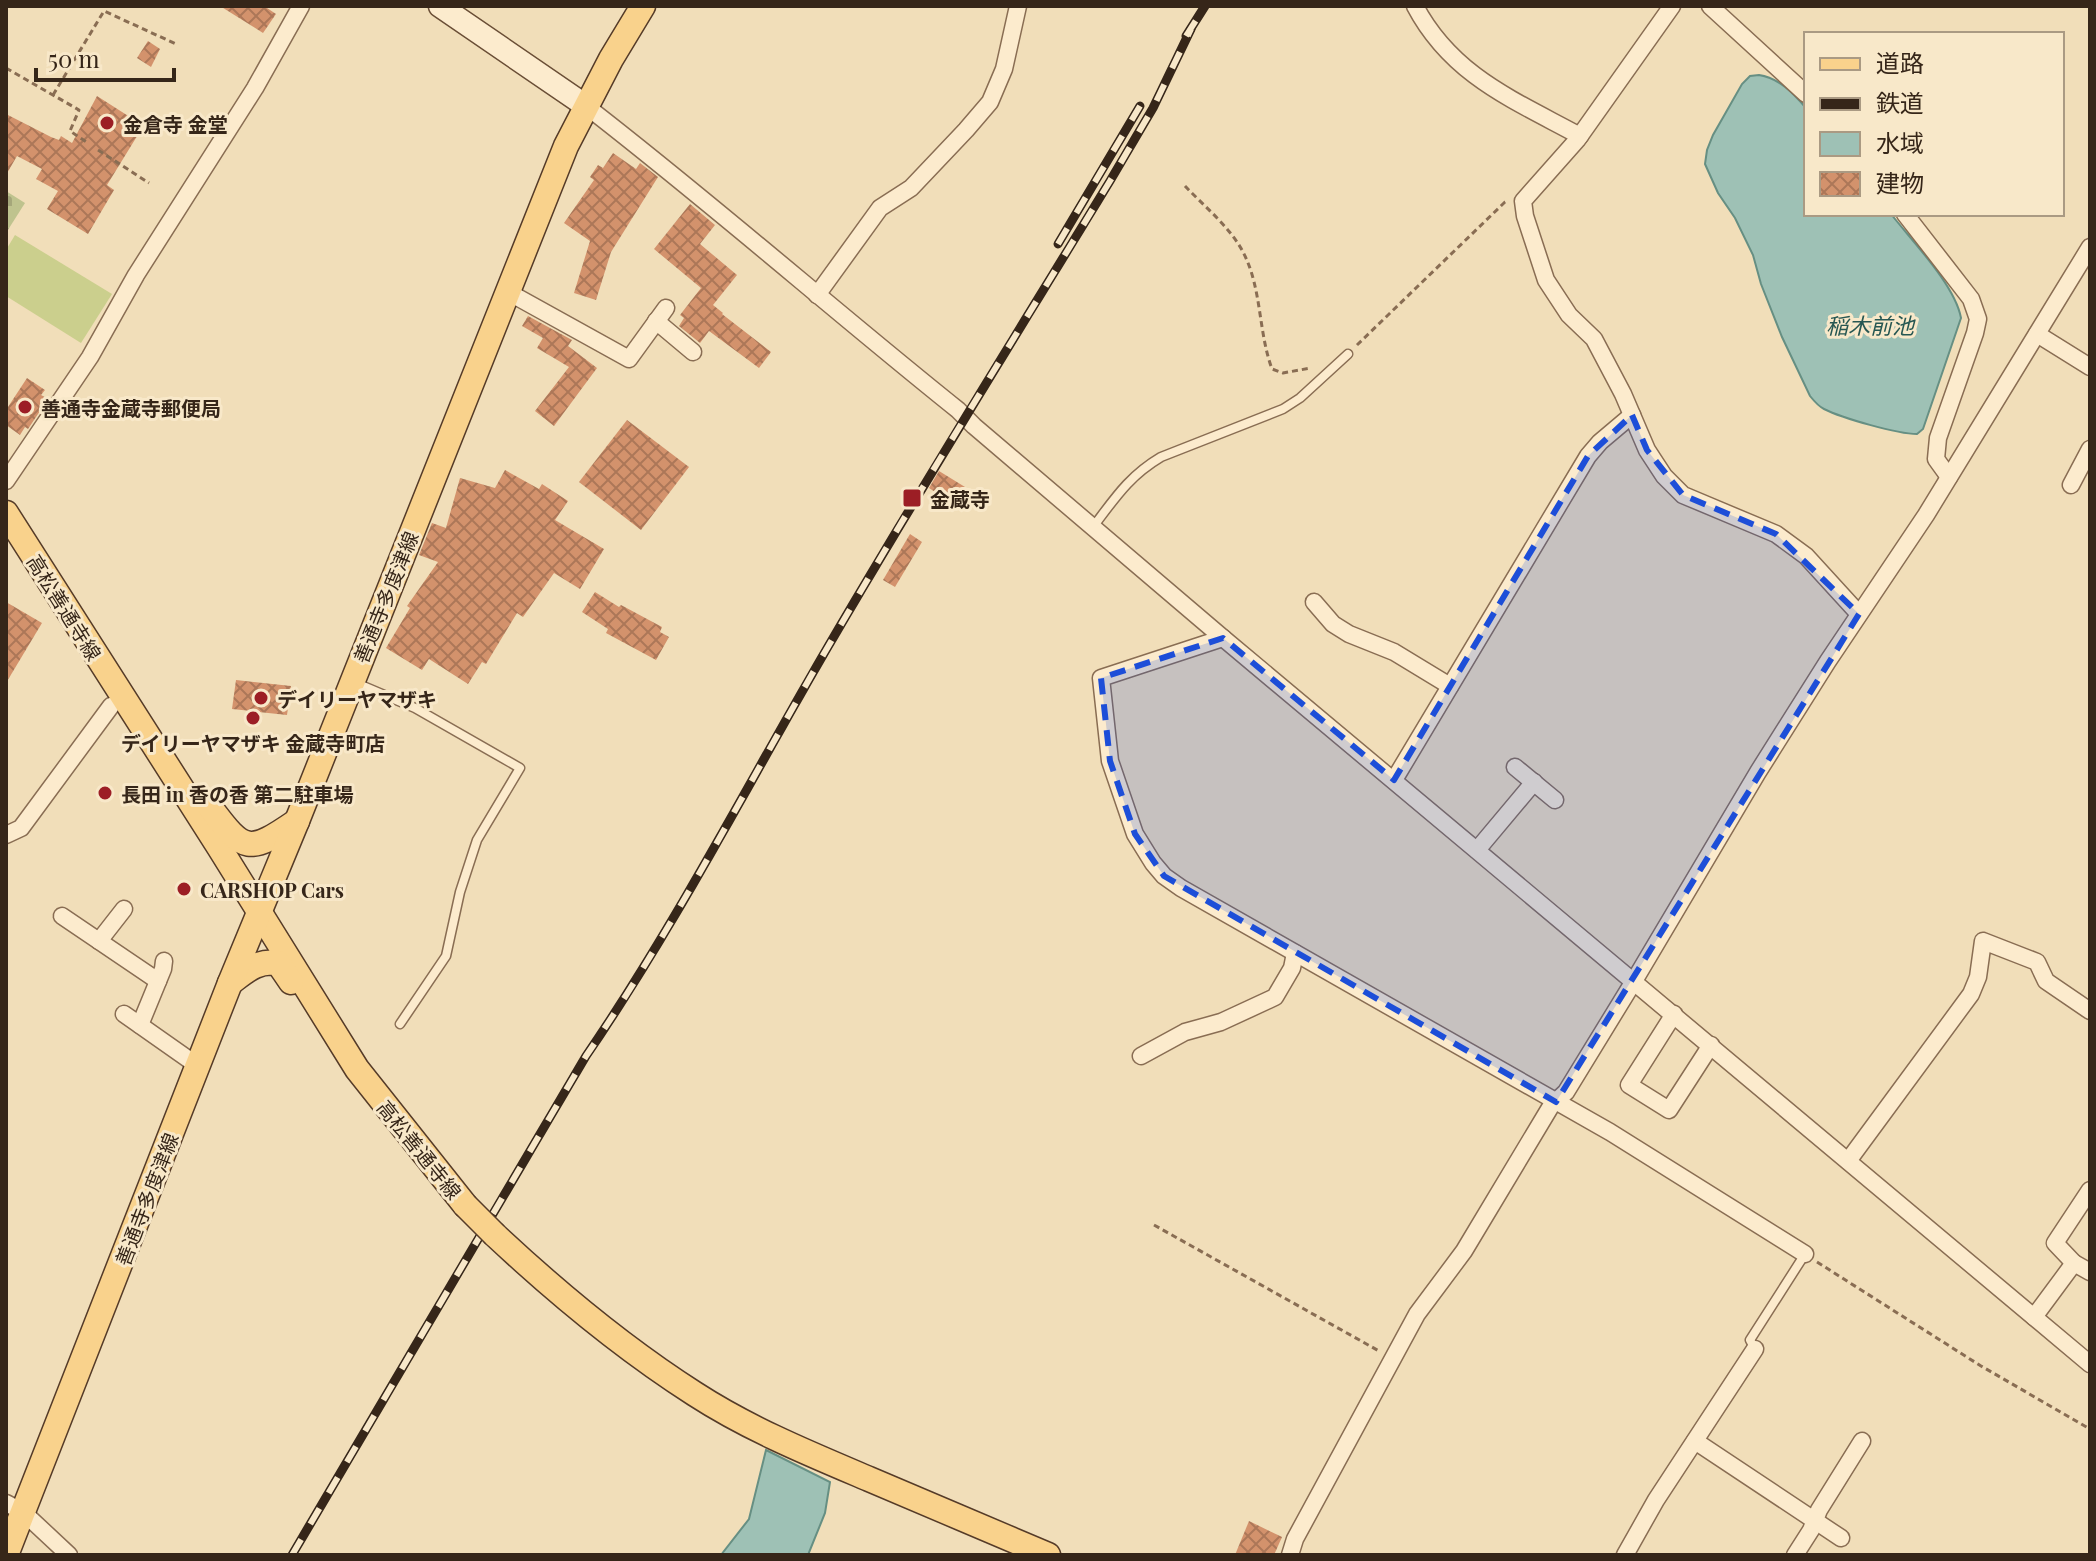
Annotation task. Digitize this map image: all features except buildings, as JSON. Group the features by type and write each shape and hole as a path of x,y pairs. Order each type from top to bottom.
{"main road":[{"name":"善通寺多度津線","path":"6,1555 15,1508 260,913 566,146 643,6"},
{"name":"高松善通寺線","path":"6,513 357,1069 465,1205 549,1285 695,1394 761,1431 1048,1555"},
{"path":"150,740 172,756 225,827 241,843 254,846 270,840 297,821"},
{"path":"237,876 256,882 265,879 277,868"},
{"path":"230,983 263,962 278,963 333,1046 357,1069"}],"street":[{"path":"6,481 90,357 136,275 255,88 301,6"},
{"path":"440,6 586,106 678,185 747,235 2090,1364"},
{"path":"817,295 880,208 911,188 990,102 1004,69 1018,6"},
{"path":"1415,6 1436,40 1469,73 1580,136"},
{"path":"1672,6 1580,136 1523,201 1525,216 1546,280 1569,315 1594,339 1647,450 1664,476 1683,495 1776,534 1806,556 1859,614"},
{"path":"1710,6 1804,92"},
{"path":"1907,216 1971,299 1978,319 1938,438 1936,459 1949,477"},
{"path":"1290,1555 1295,1539 1417,1314 1464,1251 1551,1106 1566,1092 1758,772 1949,477 2089,251"},
{"path":"508,292 591,345 629,359 661,314 693,352"},
{"path":"2037,334 2090,367"},
{"path":"1394,780 1588,456 1632,415"},
{"path":"2071,485 2090,449"},
{"path":"1314,602 1333,624 1349,634 1394,652 1450,686"},
{"path":"1223,638 1101,678 1110,761 1135,834 1164,876 1610,1132 1805,1254"},
{"path":"6,835 21,828 111,706"},
{"path":"1515,767 1555,800"},
{"path":"1477,850 1534,782"},
{"path":"99,941 124,909"},
{"path":"62,916 158,981"},
{"path":"1848,1161 1971,994 1978,977 1983,941 2037,962 2046,981 2090,1011"},
{"path":"1141,1056 1185,1032 1221,1022 1275,997 1292,968 1295,953"},
{"path":"140,1025 164,961"},
{"path":"124,1014 198,1066"},
{"path":"1674,1014 1629,1085 1669,1110 1711,1045"},
{"path":"2090,1190 2055,1243 2074,1263 2090,1272"},
{"path":"2034,1317 2074,1263"},
{"path":"1625,1555 1656,1500 1755,1349"},
{"path":"1695,1441 1841,1538"},
{"path":"1795,1555 1862,1441"},
{"path":"15,1508 69,1555"}],"lane":[{"path":"1093,527 1129,479 1143,468 1161,457 1283,409 1300,398 1348,354"},
{"path":"351,681 415,708 520,768 477,840 460,892 446,956 400,1024"},
{"path":"1755,1349 1750,1340 1805,1254"}],"path":[{"path":"53,95 104,11 176,44"},
{"path":"6,68 79,110 70,131 88,143"},
{"path":"98,150 149,183"},
{"path":"1185,186 1231,234 1243,252 1256,291 1266,353 1272,369 1283,373 1311,368"},
{"path":"1348,354 1505,202 1523,201"},
{"path":"1154,1225 1393,1358"},
{"path":"1805,1254 1981,1366 2090,1429"}],"highlighted area":[{"path":"1632,415 1647,450 1683,495 1776,534 1859,614 1556,1102 1164,876 1135,834 1110,761 1101,678 1223,638 1394,780 1588,456"}],"green space":[{"path":"6,191 25,203 6,233"},
{"path":"15,235 112,294 81,343 6,296 6,250"}],"water":[{"name":"稲木前池","path":"1759,75 1779,83 1804,106 1804,216 1893,216 1932,264 1957,305 1961,318 1923,429 1917,434 1843,417 1822,408 1810,396 1782,337 1753,255 1705,164 1713,135 1742,84 1750,76"},
{"path":"766,1450 830,1482 825,1513 808,1555 721,1555 749,1519"}],"railway":[{"path":"1186,36 1205,6"},
{"path":"292,1555 586,1056 684,900 870,576 1110,181 1153,108 1191,29"},
{"path":"1058,244 1140,106"}],"place":[{"name":"金倉寺 金堂","path":"107,123"},
{"name":"善通寺金蔵寺郵便局","path":"25,407"},
{"name":"金蔵寺","path":"912,498"},
{"name":"デイリーヤマザキ","path":"261,698"},
{"name":"デイリーヤマザキ 金蔵寺町店","path":"253,718"},
{"name":"長田 in 香の香 第二駐車場","path":"105,793"},
{"name":"CARSHOP Cars","path":"184,889"}]}
